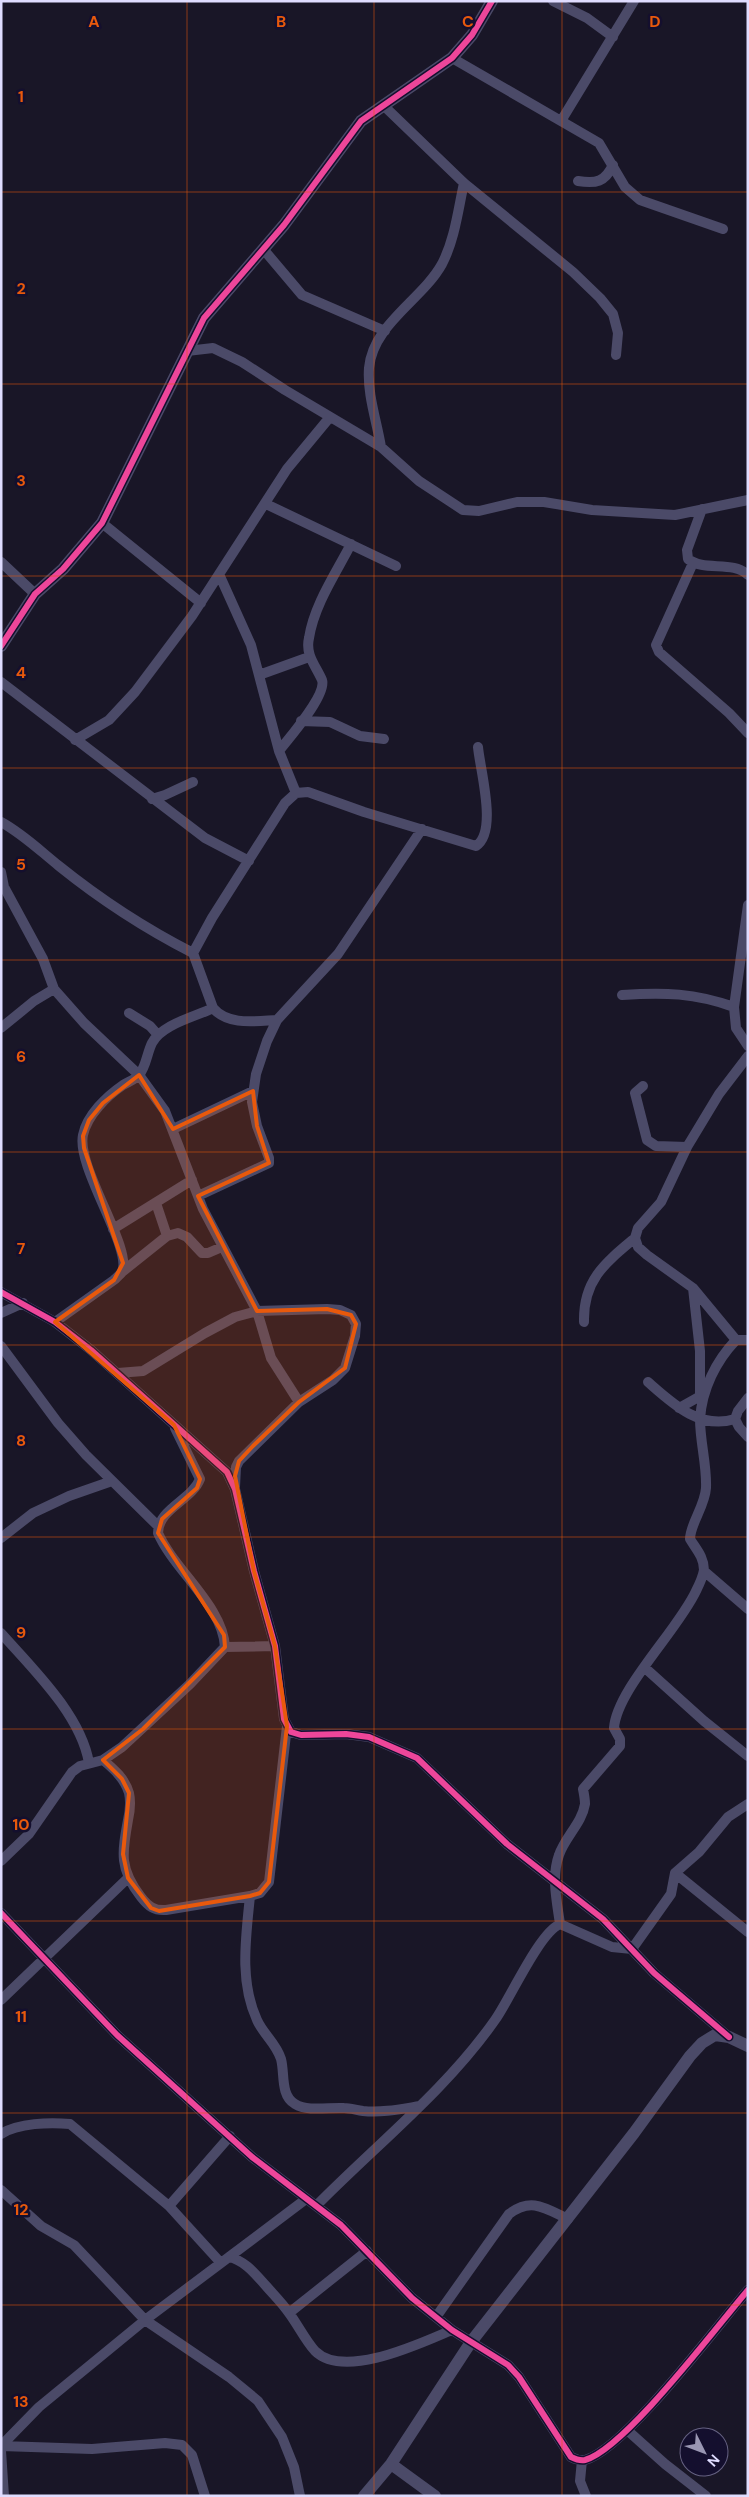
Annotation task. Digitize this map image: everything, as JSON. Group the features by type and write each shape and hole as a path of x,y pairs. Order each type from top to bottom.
{"street":[{"path":"1,646 35,594 63,569 102,524 204,318 231,283 264,250 311,190 361,121 452,58 472,34 492,1"},
{"path":"553,1 587,18 613,38"},
{"path":"561,121 634,1"},
{"path":"452,58 599,143 625,187 640,200 723,229"},
{"path":"383,105 464,183 573,272 600,298 613,314 618,333 616,355"},
{"path":"578,181 600,182 608,175 613,165"},
{"path":"381,447 370,390 369,368 374,348 385,331 441,265 450,246 464,183"},
{"path":"264,250 302,295 385,331"},
{"path":"187,352 203,348 223,351 381,447 419,482 463,510 479,511 518,502 544,502 592,510 675,515 748,500"},
{"path":"75,740 109,720 166,653 201,603 287,469 330,417"},
{"path":"266,504 396,566"},
{"path":"702,509 688,550 688,558 693,563 740,569 748,574"},
{"path":"102,524 201,603"},
{"path":"279,751 322,689 322,682 309,657 308,640 312,623 351,544"},
{"path":"1,562 35,594"},
{"path":"693,563 656,645 659,652 730,713 748,733"},
{"path":"219,574 251,645 279,751 296,794"},
{"path":"259,675 309,657"},
{"path":"1,682 205,838 249,861"},
{"path":"301,720 330,722 360,736 384,739"},
{"path":"193,953 212,918 285,803 296,794 308,792 471,846 481,842 485,837 487,807 478,747"},
{"path":"152,799 193,782"},
{"path":"1,822 23,834 59,866 137,922 193,953 213,1008 218,1015 227,1018 277,1020"},
{"path":"198,1196 268,1163 269,1158 257,1126 252,1102 252,1091 266,1041 277,1020 338,954 422,829"},
{"path":"1,872 3,889 43,959 54,989 84,1023 139,1076 155,1096 172,1129 198,1196 222,1247 242,1279 257,1310 271,1358 299,1402"},
{"path":"748,905 734,1007 736,1028 748,1046"},
{"path":"1,1028 34,1001 54,989"},
{"path":"622,995 652,993 696,995 734,1007"},
{"path":"122,1272 124,1263 122,1253 96,1188 83,1136 89,1120 103,1103 122,1086 139,1076 152,1042 158,1035 213,1008"},
{"path":"129,1013 144,1022 158,1035"},
{"path":"584,1322 587,1295 592,1280 604,1266 635,1238 638,1228 661,1202 687,1147 719,1094 748,1056"},
{"path":"642,1086 635,1093 648,1140 656,1146 687,1147"},
{"path":"172,1129 252,1091"},
{"path":"113,1229 192,1180"},
{"path":"156,1203 167,1236"},
{"path":"55,1322 114,1280 167,1236 182,1234 202,1253 208,1253 222,1247"},
{"path":"635,1238 638,1246 647,1255 693,1288 736,1340"},
{"path":"560,1924 555,1882 559,1855 583,1812 585,1785 620,1746 621,1742 614,1728 615,1722 644,1667 689,1607 704,1571 702,1559 690,1539 703,1505 706,1488 700,1419 702,1395 700,1351 693,1288"},
{"path":"1,1292 23,1302 55,1322 118,1373 214,1459 227,1472 235,1489 254,1571 275,1646 286,1726 269,1882 260,1893 250,1896 159,1911 151,1908 128,1878 123,1854 130,1809 129,1793 122,1779 103,1760"},
{"path":"1,1313 23,1302"},
{"path":"118,1373 144,1371 205,1333 235,1317 257,1310 340,1310 351,1316 356,1324 352,1354 345,1368 333,1380 299,1402 239,1461 236,1467 235,1489"},
{"path":"736,1340 748,1340"},
{"path":"679,1408 702,1395 710,1377 736,1340"},
{"path":"1,1346 58,1423 86,1456 158,1526 162,1540 216,1619 224,1636 225,1647"},
{"path":"648,1382 679,1408 700,1419 715,1423 735,1419"},
{"path":"748,1398 738,1411 735,1419 739,1428 748,1437"},
{"path":"158,1526 162,1519 197,1488 200,1479 174,1425"},
{"path":"1,1538 33,1513 69,1496 112,1481"},
{"path":"704,1571 748,1609"},
{"path":"1,1633 74,1722 81,1733 89,1763"},
{"path":"1,1861 29,1834 72,1772 89,1763 103,1760 142,1729 190,1684 225,1647 275,1646"},
{"path":"644,1667 704,1721 748,1756"},
{"path":"286,1726 291,1732 301,1735 346,1734 369,1737 417,1758 500,1837 603,1919 654,1973 729,2037 748,2046"},
{"path":"632,1949 671,1894 675,1873 700,1852 728,1817 748,1804"},
{"path":"675,1873 748,1932"},
{"path":"1,2000 128,1878"},
{"path":"558,1908 567,1892"},
{"path":"250,1896 245,1970 258,2023 270,2037 278,2052 287,2097 301,2107 312,2108 344,2108 382,2112 420,2106"},
{"path":"1,1913 117,2035 270,2172 341,2225 388,2275 436,2317 452,2330 498,2358 514,2371 535,2400 570,2456 582,2460 603,2450 627,2430 690,2360 748,2290"},
{"path":"560,1924 612,1947 632,1949"},
{"path":"316,2206 364,2157 433,2096 489,2029 506,2005 540,1944 554,1927 560,1924"},
{"path":"364,2496 391,2464 471,2342 568,2219 690,2056 702,2043 715,2035 729,2037"},
{"path":"1,2134 18,2128 59,2123 70,2124 169,2206 225,2260 238,2259 247,2266 289,2313 315,2351 326,2360 370,2359 406,2350 452,2330"},
{"path":"169,2206 230,2136"},
{"path":"1,2190 41,2226 74,2245 145,2320 235,2381 258,2401 282,2437 294,2467 300,2496"},
{"path":"1,2446 39,2407 145,2320 306,2199"},
{"path":"436,2317 509,2214 520,2205 529,2203 568,2219"},
{"path":"289,2313 367,2251"},
{"path":"627,2430 665,2464 706,2496"},
{"path":"1,2446 92,2449 165,2444 182,2445 192,2454 205,2496"},
{"path":"1,2451 4,2496"},
{"path":"582,2460 580,2481 586,2496"},
{"path":"391,2464 436,2496"}],"highlighted area":[{"path":"139,1075 173,1129 253,1091 257,1126 269,1163 198,1196 257,1311 327,1309 351,1315 356,1324 345,1368 299,1402 253,1446 239,1461 235,1476 254,1571 275,1646 287,1726 269,1882 260,1893 250,1896 159,1911 151,1908 128,1878 123,1854 129,1793 122,1779 103,1760 143,1729 225,1647 224,1635 158,1533 162,1519 197,1488 200,1479 174,1425 55,1322 114,1280 123,1263 84,1148 83,1136 89,1120 103,1103"}],"cycle path":[{"path":"1,646 35,594 63,569 102,523 204,318 284,225 361,121 452,58 472,35 492,1"},
{"path":"1,1292 55,1322 91,1350 227,1472 235,1489 254,1571 275,1646 284,1719 291,1732 301,1735 346,1734 369,1737 417,1758 507,1844 603,1919 654,1973 729,2037"},
{"path":"1,1913 117,2035 252,2157 341,2225 412,2298 452,2330 508,2365 519,2377 571,2457 585,2460 602,2451 623,2434 670,2384 748,2290"}]}
